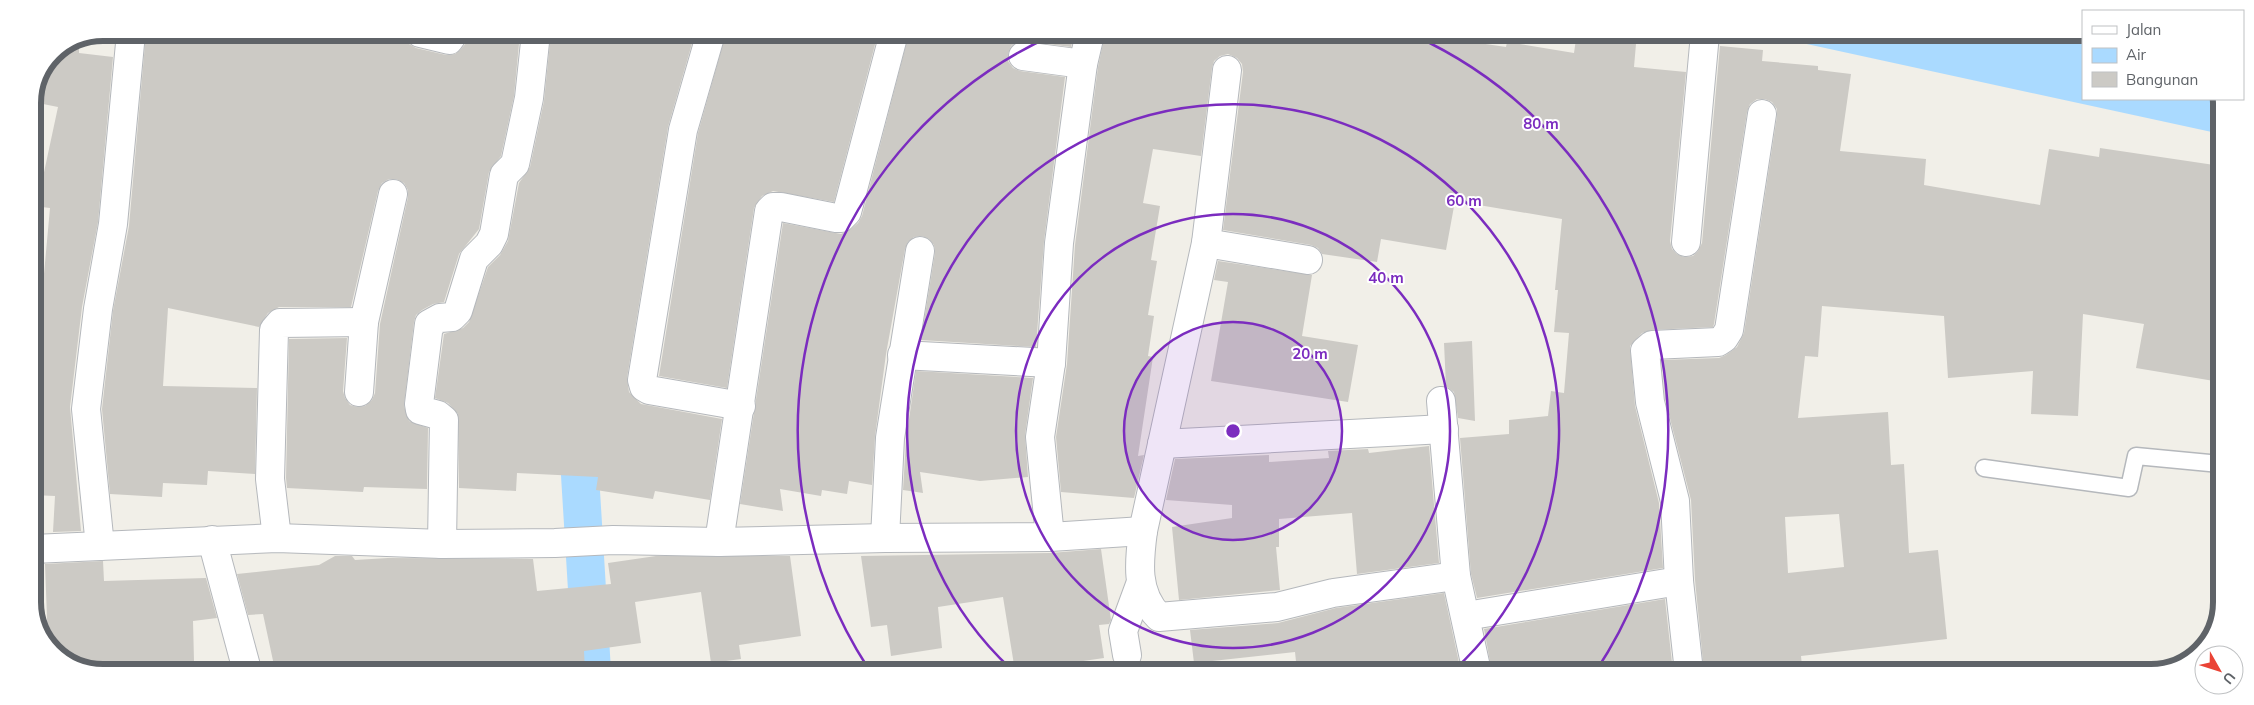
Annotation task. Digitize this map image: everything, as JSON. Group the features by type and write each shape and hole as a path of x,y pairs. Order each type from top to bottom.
{"street":[{"path":"100,546 86,409 98,309 113,224 130,41"},
{"path":"442,544 444,420 438,415 420,410 418,404 429,324 440,318 452,317 458,311 474,259 489,244 494,234 504,175 516,164 529,98 535,41"},
{"path":"709,41 683,130 642,380 644,387 649,390 741,406"},
{"path":"720,542 769,211 773,207 780,207 836,218 841,218 847,212 892,41"},
{"path":"1050,537 1040,437 1051,363 1059,243 1083,64 1088,41"},
{"path":"1686,242 1704,41"},
{"path":"1023,56 1083,64"},
{"path":"1228,70 1206,243 1143,531 1140,561 1141,582 1151,609 1159,617 1277,607 1334,593 1456,576"},
{"path":"1688,664 1679,581 1675,501 1650,402 1645,351 1652,345 1718,342 1730,330 1762,114"},
{"path":"359,392 364,322 393,194"},
{"path":"1206,243 1308,260"},
{"path":"885,538 890,438 920,251"},
{"path":"277,538 270,479 274,330 280,323 364,322"},
{"path":"902,355 1051,363"},
{"path":"1441,401 1456,576 1475,664"},
{"path":"1162,444 1444,429"},
{"path":"41,549 277,538 442,544 554,543 613,540 720,542 1050,537 1143,531"},
{"path":"212,540 246,664"},
{"path":"1466,616 1679,581"},
{"path":"1128,663 1123,630 1141,582"}],"lane":[{"path":"1984,468 2129,488 2136,456 2213,463"}],"water":[{"path":"1793,41 2082,41 2082,100 2213,100 2213,132"}],"building":[{"path":"145,41 408,41 409,44 416,48 446,55 455,54 467,41 519,41 514,96 501,156 489,172 479,229 459,254 444,302 433,304 422,310 416,315 414,322 404,406 409,421 428,428 427,489 364,487 363,492 287,488 286,478 289,339 347,338 343,391 345,398 350,405 357,407 365,406 372,400 375,393 380,324 408,197 408,190 404,183 396,179 389,179 382,183 378,191 351,307 279,307 268,313 259,327 168,308 163,386 257,388 255,474 208,471 207,485 163,483 162,497 110,494 102,409 113,311 129,226"},
{"path":"550,41 693,41 668,127 627,378 629,392 641,404 722,419 710,500 655,491 653,499 596,490 598,477 517,473 516,491 459,488 458,414 448,403 435,398 444,334 463,328 469,322 488,267 500,255 508,241 519,183 530,167 544,101"},
{"path":"724,41 876,41 834,202 773,191 762,196 754,208 727,388 659,376 698,133"},
{"path":"907,41 1018,41 1011,46 1008,54 1008,61 1013,68 1020,71 1065,77 1044,241 1036,347 921,340 935,253 934,245 929,239 922,236 914,237 908,242 905,249 886,354 875,436 872,485 849,481 847,494 822,490 821,496 780,489 783,511 740,504 783,223 841,234 858,223 862,216"},
{"path":"1025,41 1072,41 1071,47"},
{"path":"1104,41 1465,41 1506,47 1507,42 1574,53 1576,41 1636,44 1634,67 1686,72 1670,241 1672,249 1684,257 1693,256 1702,243 1720,46 1763,50 1762,61 1818,66 1818,70 1851,74 1840,151 1926,159 1924,185 2040,205 2049,149 2099,157 2100,148 2213,165 2213,381 2136,368 2144,324 2083,314 2078,416 2031,414 2033,371 1948,378 1944,316 1822,306 1818,357 1805,356 1798,418 1888,412 1891,465 1904,464 1909,553 1938,550 1947,639 1801,656 1802,664 1703,664 1695,580 1691,500 1665,399 1662,360 1719,358 1737,347 1744,333 1777,116 1777,109 1772,102 1765,99 1757,99 1750,104 1747,112 1713,327 1651,330 1642,333 1630,346 1635,406 1659,503 1663,568 1477,598 1471,574 1460,438 1509,434 1509,420 1548,416 1551,391 1564,393 1569,333 1554,332 1558,290 1555,290 1562,219 1455,201 1446,250 1381,239 1377,262 1322,254 1318,248 1311,245 1223,230 1243,72 1242,64 1237,58 1228,54 1220,56 1214,61 1212,68 1201,156 1153,149 1143,203 1160,206 1151,260 1157,261 1148,315 1154,316 1148,356 1153,357 1138,456 1144,455 1134,498 1061,492 1056,437 1067,364 1075,245 1098,67","holes":["1839,514 1844,567 1788,573 1785,517"]},
{"path":"79,47 79,53 113,57 98,222 82,307 70,407 81,531 53,532 55,496 41,495 41,307 50,208 41,207 41,177 43,177 58,107 41,104 42,91 46,80 59,59"},
{"path":"1218,261 1312,275 1302,336 1358,345 1348,402 1211,381 1228,282 1214,280"},
{"path":"1472,341 1475,421 1458,418 1454,392 1446,386 1444,343"},
{"path":"916,371 1033,378 1025,435 1028,477 980,481 920,472 923,493 903,490 906,440"},
{"path":"1429,446 1439,563 1357,574 1352,513 1279,519 1279,547 1276,547 1280,590 1179,600 1172,527 1232,518 1232,505 1166,500 1175,459 1269,455 1269,462 1329,458 1328,451 1368,449 1369,453"},
{"path":"1101,549 1111,620 1109,624 1099,625 1104,658 1063,664 1014,664 1003,597 938,607 942,648 891,656 887,625 871,627 861,556 1050,553"},
{"path":"335,556 352,556 355,560 388,558 533,559 537,591 611,584 608,563 656,556 790,556 801,636 739,645 741,659 711,663 701,592 635,602 641,643 584,651 585,664 274,664 263,614 248,615 237,574 319,565"},
{"path":"103,561 104,581 206,578 217,618 193,621 194,661 144,662 144,664 87,662 62,648 47,628 45,564"},
{"path":"1444,593 1459,664 1296,664 1295,652 1194,663 1190,630 1278,623 1336,608"},
{"path":"1665,599 1672,664 1491,664 1484,629"}],"waterway":[{"path":"577,426 592,664"}]}
